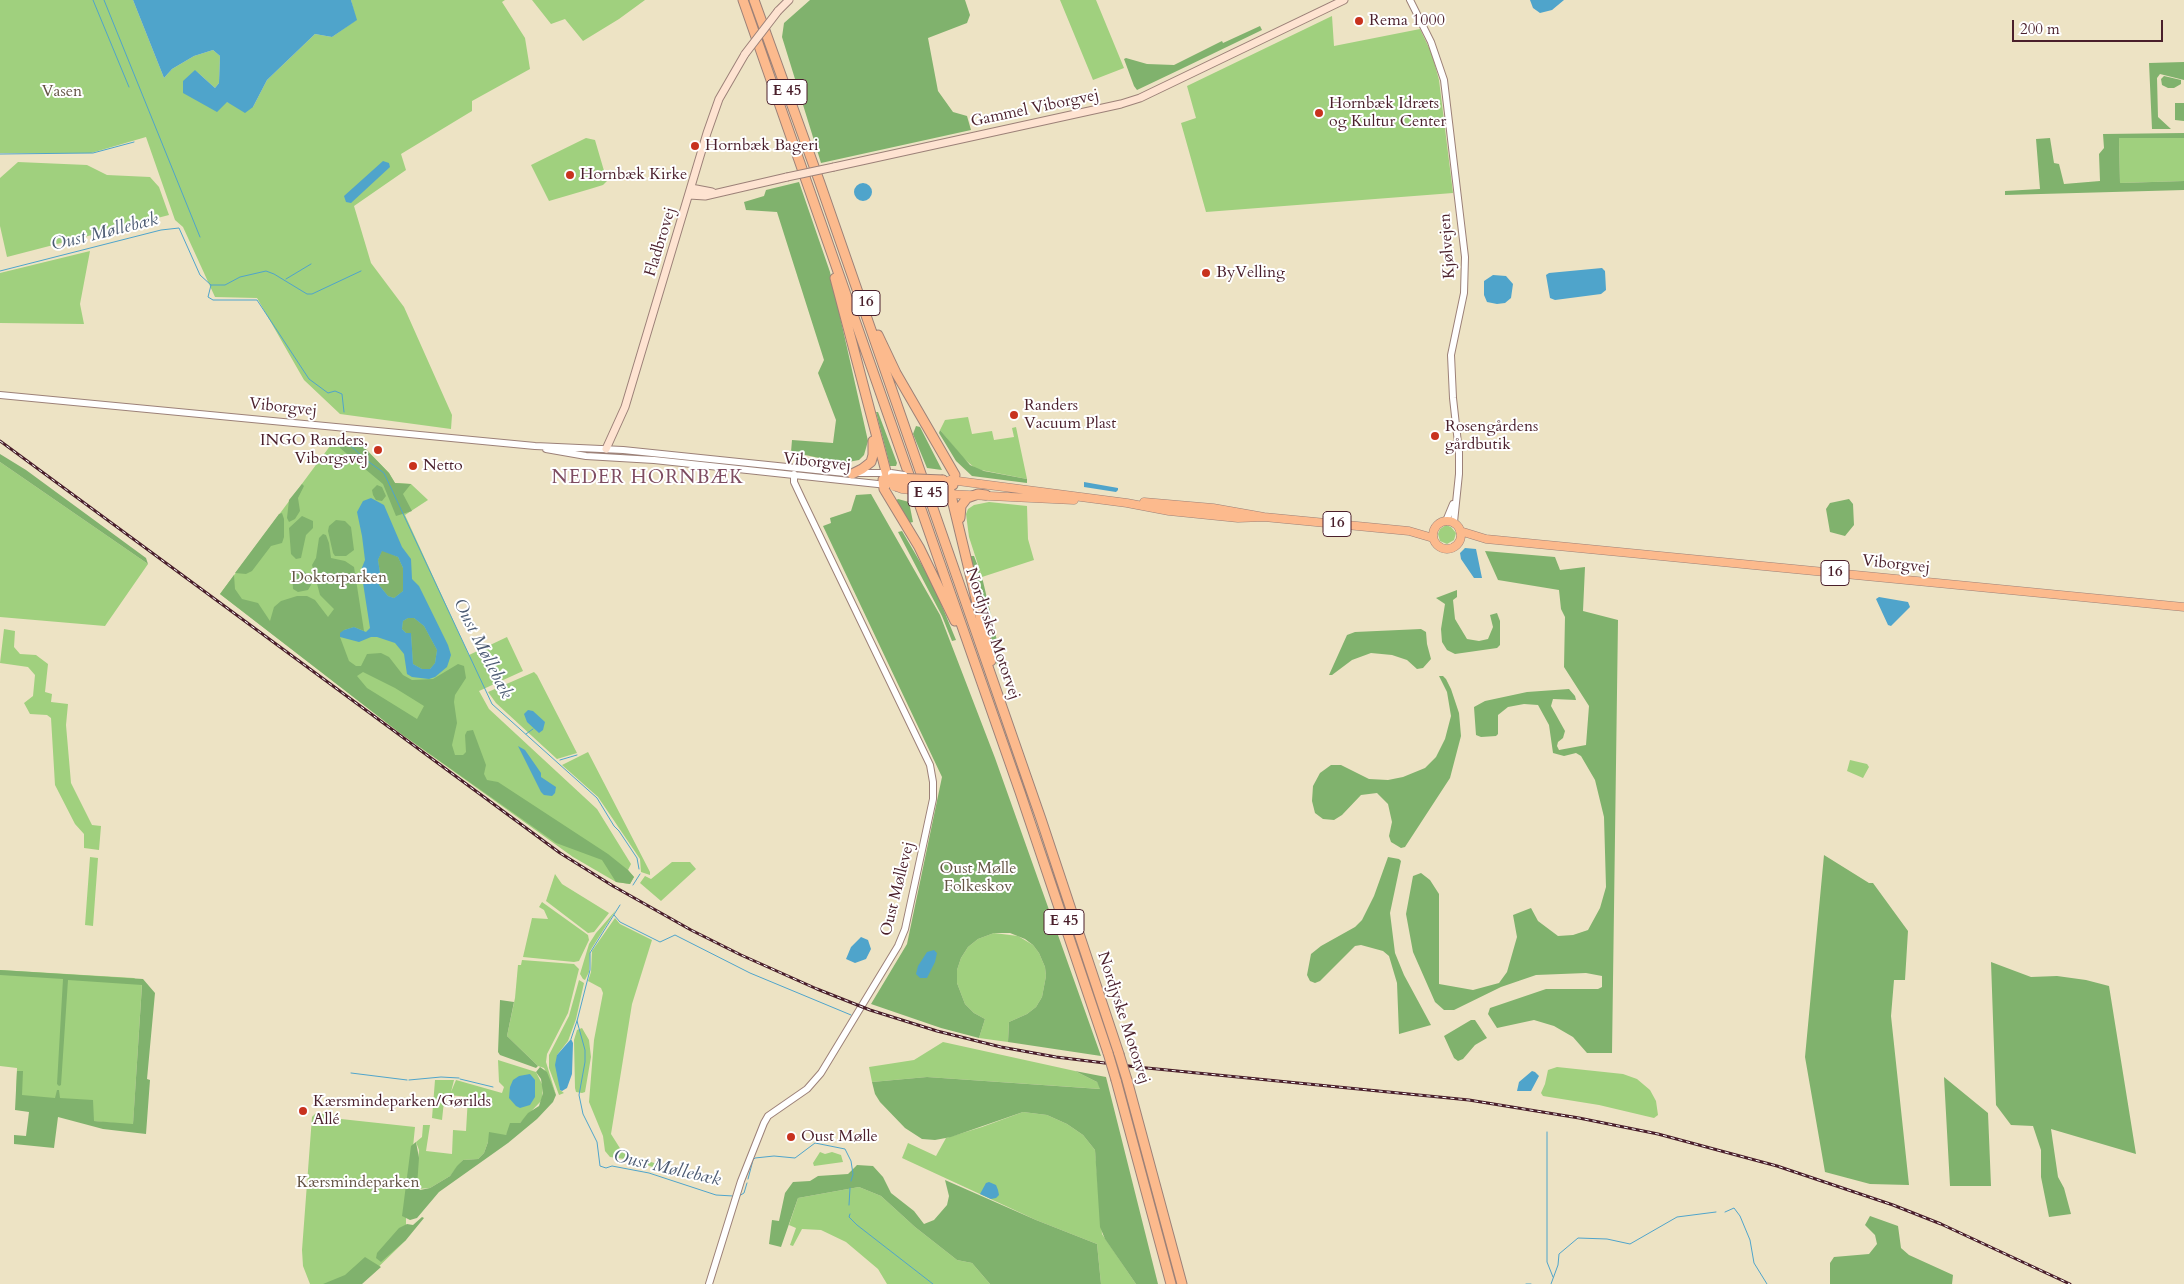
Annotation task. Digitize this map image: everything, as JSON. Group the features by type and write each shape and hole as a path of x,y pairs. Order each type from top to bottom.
{"highway":[{"name":"Nordjyske Motorvej","path":"743,0 1020,792 1108,1053 1171,1284"},
{"name":"Nordjyske Motorvej","path":"754,0 820,183 1041,819 1127,1080 1182,1284"},
{"name":"16","path":"801,163 842,303 889,479"},
{"name":"16","path":"820,183 882,345 953,471 948,487"},
{"path":"852,474 871,462 873,455 874,447 868,406"},
{"path":"889,479 941,590 1020,792"},
{"path":"889,479 948,487 991,661 1041,819"},
{"path":"960,534 960,511 962,505 972,496 986,495"}],"main road":[{"name":"Fladbrovej","path":"606,449 624,407 719,99 745,54 778,11 789,0"},
{"name":"Gammel Viborgvej","path":"690,192 714,192 787,177 1134,100 1344,0"},
{"name":"Viborgvej","path":"889,479 902,489 948,487 1127,503 1169,511 1238,518 1264,517 1409,531 1434,529"},
{"name":"Viborgvej","path":"948,487 986,495 1057,500 1096,500"},
{"name":"16","path":"1434,529 1440,522 1450,522"},
{"path":"1450,522 1460,532 1459,541"},
{"path":"1433,538 1434,529"},
{"name":"Viborgvej","path":"1409,531 1433,538"},
{"name":"Viborgvej","path":"1460,532 1486,539 2184,607"},
{"name":"16","path":"1433,538 1438,545 1445,548 1454,547 1459,541"},
{"name":"Viborgvej","path":"1459,541 1486,539"}],"street":[{"name":"Kjølvejen","path":"1410,0 1431,42 1444,80 1465,257 1464,293 1451,355 1460,474 1450,522"},
{"name":"Viborgvej","path":"0,393 535,446 606,449 889,479"},
{"name":"Viborgvej","path":"535,446 568,454 794,474 889,479"},
{"path":"601,457 608,454 657,454"},
{"name":"Oust Møllevej","path":"709,1284 741,1181 764,1123 768,1116 807,1089 821,1073 898,946 905,928 933,799 930,765 802,500 794,482 794,474"}],"green space":[{"name":"Vasen","path":"0,0 133,0 164,78 172,69 194,56 213,50 220,56 219,83 215,88 195,70 227,102 253,107 267,80 315,34 332,37 356,20 351,0 505,0 502,2 525,38 530,69 472,101 472,111 401,154 406,170 354,206 371,263 404,307 452,415 451,429 340,414 304,380 257,298 215,297 183,227 175,220 146,137 91,153 0,153"},
{"path":"532,0 645,0 619,19 583,41 565,19 551,24"},
{"path":"810,0 965,0 970,15 967,23 928,38 938,91 953,112 967,116 971,130 821,163 782,37 784,23"},
{"path":"1060,0 1096,0 1124,68 1093,80"},
{"name":"Hornbæk Idræts og Kultur Center","path":"1332,16 1334,46 1420,29 1432,54 1439,80 1453,193 1206,212 1181,123 1196,118 1187,86"},
{"path":"1260,26 1262,30 1137,90 1124,59 1147,64 1174,65 1222,41 1223,43"},
{"path":"2184,62 2184,80 2160,74 2157,78 2158,117 2171,129 2152,129 2149,63"},
{"path":"2164,76 2181,80 2181,84 2174,88 2168,88 2162,85 2161,79"},
{"path":"2175,103 2184,103 2184,121 2175,120"},
{"path":"2184,133 2184,138 2119,138 2120,183 2184,181 2184,190 2005,195 2005,191 2040,189 2036,139 2050,138 2054,163 2059,164 2064,184 2100,181 2099,154 2104,148 2103,134"},
{"path":"586,138 595,140 607,181 603,185 549,201 531,165"},
{"path":"2119,138 2184,138 2184,181 2120,183"},
{"path":"18,162 87,165 107,175 150,177 159,187 169,215 7,257 0,226 0,178"},
{"path":"799,182 830,272 868,441 864,455 859,460 843,463 791,452 792,440 833,443 836,420 818,373 824,360 777,212 746,210 744,202 764,196 766,190"},
{"path":"90,251 80,304 84,324 0,323 0,273"},
{"path":"876,412 878,412 897,463 896,466 890,466"},
{"path":"968,417 972,434 992,431 994,440 1014,437 1012,428 1016,427 1027,479 976,469 962,457 940,430 945,420"},
{"path":"916,426 920,427 942,470 927,468 913,434"},
{"path":"940,430 970,465 984,471 1027,479 1027,483 972,476 956,461 939,433"},
{"name":"Doktorparken","path":"336,438 358,441 389,473 395,483 411,484 428,500 405,515 469,655 507,637 523,671 479,691 489,709 597,809 631,864 628,870 634,877 630,884 616,882 573,857 400,733 220,594"},
{"path":"346,438 356,439 389,473 395,483 411,484 403,494 412,511 396,516 383,484 340,448 340,443"},
{"path":"0,454 26,470 146,558 148,564 0,462"},
{"path":"0,462 148,564 105,626 0,617"},
{"path":"302,484 304,486 298,498 300,511 295,519 289,522 287,518 289,500"},
{"path":"377,485 382,487 386,496 382,501 376,500 373,495 372,490"},
{"name":"Oust Mølle Folkeskov","path":"871,494 940,615 995,758 1101,1056 1008,1042 1009,1022 1027,1014 1036,1007 1042,997 1046,976 1045,967 1033,945 1025,939 1010,933 994,933 978,939 968,947 961,958 957,970 957,983 965,1004 974,1013 985,1019 979,1038 941,1028 871,1004 907,944 942,777 823,526 831,523 830,518 851,511 856,495"},
{"path":"898,499 909,502 913,522 909,523 895,501"},
{"path":"1849,499 1853,504 1854,525 1845,536 1830,532 1826,509 1830,503"},
{"path":"989,502 1027,506 1028,539 1034,560 982,577 969,537 966,514 968,509 974,505"},
{"path":"282,513 284,537 282,543 271,546 252,571 246,574 235,573 279,514"},
{"path":"302,516 313,521 313,528 306,535 301,558 296,559 291,554 289,528"},
{"path":"336,520 345,521 351,527 354,550 346,556 335,556 333,553 328,531 329,526"},
{"path":"1446,525 1451,527 1456,533 1454,540 1447,544 1440,541 1438,534 1440,529"},
{"path":"902,531 933,584 956,640 952,641 942,616 898,532"},
{"path":"323,534 326,535 331,558 345,561 354,567 364,631 354,627 344,630 340,637 349,661 356,666 361,666 367,654 381,653 389,657 403,675 412,680 433,679 458,664 464,666 466,678 455,695 454,702 457,723 452,745 455,755 463,755 466,752 465,735 467,731 473,730 486,765 484,774 487,780 498,782 608,854 634,877 630,884 616,882 602,860 556,843 400,733 220,594 234,575 235,589 242,599 258,603 270,621 274,607 281,601 297,596 307,596 315,600 328,617 334,609 320,595 312,565 316,558 319,538","holes":["363,672 395,688 424,706 417,719 367,688 357,676"]},
{"path":"382,550 398,557 403,568 403,591 394,598 388,596 379,585 381,579 378,560"},
{"path":"1485,551 1555,557 1560,570 1585,567 1583,611 1618,620 1612,1053 1587,1053 1573,1037 1554,1026 1534,1020 1497,1028 1488,1014 1490,1008 1546,989 1598,989 1602,987 1602,976 1586,973 1536,975 1501,987 1454,1010 1444,1010 1435,1002 1413,952 1406,914 1413,876 1421,873 1430,880 1439,894 1439,984 1473,990 1499,983 1507,972 1517,937 1513,915 1531,908 1538,921 1558,936 1573,935 1588,930 1600,908 1606,887 1604,817 1595,780 1581,756 1576,753 1564,756 1553,753 1549,725 1538,705 1524,704 1508,707 1498,715 1498,734 1496,736 1481,737 1476,735 1474,707 1485,701 1527,692 1569,689 1576,700 1553,699 1551,706 1565,731 1563,738 1558,742 1557,746 1559,750 1586,745 1589,706 1564,667 1565,617 1561,609 1559,590 1498,580"},
{"path":"970,556 974,556 982,577 1002,662 1000,665 997,665"},
{"path":"296,570 304,571 311,579 311,585 308,590 298,592 293,589 292,573"},
{"path":"1457,590 1457,597 1453,600 1455,619 1467,639 1479,641 1488,639 1493,627 1490,615 1497,613 1500,621 1500,645 1497,648 1455,654 1447,650 1442,642 1441,629 1445,604 1436,598"},
{"path":"408,618 414,618 424,626 437,650 435,663 430,669 422,669 413,664 411,633 406,633 402,629 403,621"},
{"path":"4,629 15,631 14,647 20,654 36,655 48,664 45,692 52,694 51,702 68,704 66,725 71,783 92,825 101,826 99,850 84,848 84,834 75,824 55,785 51,718 47,715 30,714 24,703 33,696 35,675 28,667 0,663"},
{"path":"1421,629 1426,632 1431,659 1423,668 1417,669 1407,660 1392,655 1371,653 1352,660 1332,675 1329,675 1347,635 1355,632"},
{"path":"534,672 577,753 557,759 496,703 488,692"},
{"path":"1439,676 1443,676 1446,679 1451,689 1459,713 1461,736 1450,778 1405,847 1401,848 1391,842 1389,836 1392,822 1388,804 1377,793 1361,795 1342,815 1334,820 1323,819 1315,813 1312,801 1313,786 1320,773 1331,765 1341,765 1369,779 1388,780 1403,777 1425,768 1436,757 1445,739 1451,716 1447,692"},
{"path":"588,752 650,875 641,872 640,859 598,797 562,765"},
{"path":"1850,760 1867,764 1869,767 1863,778 1847,771"},
{"path":"1824,855 1869,883 1873,883 1908,931 1905,980 1894,980 1891,1016 1909,1185 1870,1184 1825,1172 1805,1057"},
{"path":"90,857 98,858 93,926 85,925"},
{"path":"1388,857 1401,861 1390,913 1395,953 1404,975 1431,1025 1399,1034 1397,983 1389,956 1383,951 1361,945 1355,946 1320,981 1315,983 1310,981 1307,975 1311,954 1321,946 1355,927 1362,920 1374,896"},
{"path":"672,862 690,862 696,869 661,901 640,883 645,876 651,879"},
{"path":"555,874 562,884 609,913 594,932 588,933 546,901"},
{"path":"542,902 588,935 589,940 579,961 523,957 532,918 548,919 544,910 539,907"},
{"path":"616,910 590,951 589,972 585,980 580,974 589,944"},
{"path":"615,918 620,924 652,940 632,1004 611,1134 623,1153 679,1171 676,1175 632,1160 610,1157 605,1151 603,1136 589,1102 594,1040 603,993 601,988 588,981 591,972 592,951"},
{"path":"994,933 1018,936 1033,945 1045,967 1046,976 1042,997 1036,1007 1027,1014 1009,1022 1008,1042 979,1038 985,1019 974,1013 965,1004 957,983 957,970 961,958 968,947 978,939"},
{"path":"522,960 574,964 579,969 568,1013 547,1054 546,1062 556,1095 544,1068 538,1066 507,1036 515,998 518,965 521,965"},
{"path":"1991,962 2031,977 2057,976 2086,980 2109,986 2136,1154 2051,1129 2058,1177 2064,1188 2071,1214 2049,1217 2041,1177 2041,1150 2033,1126 2011,1125 1996,1105"},
{"path":"0,970 134,978 142,984 133,1125 93,1121 93,1101 16,1096 17,1068 0,1066"},
{"path":"0,970 143,979 155,993 147,1079 150,1080 146,1134 103,1129 58,1117 54,1148 14,1144 14,1135 26,1136 29,1112 15,1110 17,1071 23,1071 22,1095 55,1098 57,1090 59,1090 60,1098 93,1100 94,1121 133,1124 142,985 68,980 61,1085 59,1086 57,1084 63,979 0,975"},
{"path":"579,980 584,983 576,1019 568,1041 557,1055 560,1090 564,1093 559,1095 549,1068 549,1055 569,1016"},
{"path":"500,1000 514,1002 507,1036 538,1066 536,1068 500,1055 498,1052"},
{"path":"1471,1020 1475,1020 1487,1038 1475,1045 1463,1059 1458,1061 1454,1058 1444,1036"},
{"path":"582,1028 589,1040 591,1057 585,1092 582,1093 576,1092 575,1088 574,1040 577,1030"},
{"path":"943,1042 1075,1071 1097,1082 1101,1089 927,1077 872,1082 869,1067 914,1060"},
{"path":"498,1060 536,1072 543,1086 542,1100 520,1123 513,1125 506,1135 488,1142 484,1153 478,1159 463,1160 450,1176 430,1188 418,1189 416,1182 419,1150 416,1142 422,1137 423,1125 430,1125 426,1151 452,1154 453,1130 466,1131 468,1097 440,1094 439,1101 444,1101 442,1120 432,1118 435,1080 454,1080 451,1092 456,1080 502,1093 504,1087 499,1082"},
{"path":"540,1067 547,1072 556,1095 553,1102 537,1119 508,1143 439,1192 417,1218 410,1220 402,1216 411,1146 416,1142 419,1158 417,1186 420,1190 430,1188 450,1176 463,1160 478,1159 484,1153 489,1132 506,1135 510,1123 520,1123 528,1113 539,1106 543,1093 541,1079 536,1072"},
{"path":"1557,1067 1623,1074 1637,1079 1650,1090 1656,1101 1658,1115 1654,1118 1599,1105 1543,1096 1541,1093 1548,1070"},
{"path":"1075,1071 1106,1077 1158,1284 1136,1284 1105,1239 1100,1227 1095,1150 1083,1135 1067,1124 1047,1115 1023,1112 951,1137 935,1140 922,1139 905,1128 880,1102 875,1094 872,1082 927,1077 1100,1089 1097,1082"},
{"path":"1944,1077 1988,1113 1991,1186 1950,1186"},
{"path":"1023,1112 1047,1115 1067,1124 1083,1135 1095,1150 1102,1234 1136,1284 1101,1284 1097,1244 1036,1220 902,1158 908,1143 936,1156 946,1138"},
{"name":"Kærsmindeparken","path":"316,1113 335,1115 341,1119 415,1127 406,1217 406,1240 361,1284 310,1284 303,1266 302,1250 312,1117"},
{"path":"820,1152 825,1154 832,1152 841,1155 843,1162 814,1166 813,1163"},
{"path":"857,1165 873,1166 883,1177 891,1193 914,1211 924,1224 934,1220 947,1205 949,1196 945,1180 1036,1220 1097,1244 1101,1284 990,1284 972,1263 957,1260 915,1227 881,1196 859,1187 798,1198 781,1247 769,1244 772,1220 779,1221 785,1193 793,1182 810,1181 818,1176 848,1174"},
{"path":"859,1187 881,1196 915,1227 957,1260 972,1263 990,1284 887,1284 878,1269 846,1242 821,1230 802,1229 793,1246 790,1245 796,1228 789,1225 798,1198"},
{"path":"1870,1216 1898,1226 1901,1248 1909,1255 1953,1275 1952,1284 1830,1284 1830,1263 1834,1257 1869,1254 1877,1244 1875,1235 1865,1225"},
{"path":"422,1217 424,1218 406,1240 381,1262 376,1258 377,1253 399,1228 407,1224 413,1225"},
{"path":"365,1257 381,1267 362,1284 323,1284 345,1275"}],"water":[{"path":"133,0 351,0 357,20 332,37 315,34 267,80 253,107 245,113 227,102 217,112 183,93 183,81 195,70 215,88 219,83 220,56 213,50 194,56 172,69 164,78"},
{"path":"1530,0 1564,0 1552,10 1540,13 1533,8"},
{"path":"383,161 389,163 390,167 351,203 346,202 344,196"},
{"path":"863,183 869,186 872,192 869,198 863,201 857,198 854,192 857,186"},
{"path":"1602,268 1605,271 1606,290 1601,294 1555,300 1550,298 1546,275 1549,273"},
{"path":"1493,275 1506,276 1513,284 1511,298 1505,303 1487,302 1484,295 1484,281"},
{"path":"1084,482 1118,488 1118,490 1116,492 1084,487"},
{"path":"371,498 384,505 402,547 411,559 412,579 419,586 448,645 451,655 447,667 435,677 429,679 412,677 407,674 404,654 395,643 377,637 371,637 359,642 340,637 340,633 344,630 354,627 366,632 370,628 361,570 365,560 357,512 363,501","holes":["382,551 398,557 403,568 403,591 394,598 388,596 379,585 381,579 378,560","408,618 414,618 424,626 437,650 435,663 430,669 422,669 413,664 411,633 406,633 402,629 403,621"]},
{"path":"1465,548 1476,549 1482,578 1474,578 1461,559 1460,553"},
{"path":"1879,597 1908,602 1910,607 1891,626 1888,625 1876,599"},
{"path":"528,710 533,711 545,722 543,730 539,733 527,722 524,714"},
{"path":"518,746 525,750 541,773 541,777 556,787 555,793 552,796 544,795 541,792"},
{"path":"861,937 868,940 871,949 866,959 855,963 846,959 851,947"},
{"path":"934,950 937,953 935,962 927,978 920,978 916,974 918,966 927,952"},
{"path":"571,1039 573,1043 572,1074 567,1088 562,1091 560,1090 555,1065 557,1055"},
{"path":"1532,1071 1539,1076 1531,1091 1517,1091 1519,1082"},
{"path":"530,1074 535,1080 535,1097 530,1105 520,1108 509,1098 510,1087 513,1080 519,1076"},
{"path":"989,1182 996,1185 999,1195 996,1198 991,1199 980,1194 986,1183"}],"waterway":[{"path":"93,0 129,87"},
{"path":"104,0 200,237"},
{"path":"0,154 93,153 134,142"},
{"name":"Oust Møllebæk","path":"0,271 161,230 179,228 200,275 211,285 208,297 213,300 257,300 309,379 328,393 335,391 342,394 344,412"},
{"path":"286,279 311,264"},
{"path":"211,285 225,285 240,277 266,271 307,294 312,294 361,271"},
{"name":"Oust Møllebæk","path":"349,444 384,473 492,704 597,798 637,858 639,869"},
{"path":"526,734 533,729"},
{"path":"560,760 577,755"},
{"name":"Oust Møllebæk","path":"633,885 640,874"},
{"name":"Oust Møllebæk","path":"620,905 590,953 590,970 577,1021 585,1050 585,1062 579,1095 583,1114 597,1142 600,1166 606,1168 612,1166 649,1173 716,1195 733,1196"},
{"path":"614,915 620,922 660,942 675,935 750,973 851,1015"},
{"path":"571,1039 577,1021"},
{"path":"351,1073 407,1080"},
{"path":"409,1080 441,1077 459,1078"},
{"path":"460,1079 493,1087"},
{"path":"1547,1132 1547,1262 1553,1277"},
{"name":"Oust Møllebæk","path":"748,1179 755,1158 774,1156 795,1158 815,1143 845,1149 851,1161 853,1174 851,1181"},
{"name":"Oust Møllebæk","path":"739,1196 744,1193 747,1183"},
{"name":"Oust Møllebæk","path":"849,1205 850,1188"},
{"path":"1725,1212 1734,1208 1740,1216 1750,1240 1754,1263 1767,1284"},
{"path":"1551,1284 1558,1265 1559,1254 1578,1238 1607,1239 1630,1244 1677,1217 1716,1212"},
{"name":"Oust Møllebæk","path":"850,1214 849,1217 857,1225 933,1284"},
{"path":"1526,1284 1531,1284"}],"railway":[{"path":"0,441 560,853 613,886 691,930 817,989 870,1010 937,1031 1001,1047 1056,1057 1137,1067 1469,1100 1579,1118 1658,1134 1777,1166 1893,1205 1941,1224 2070,1284"}],"place":[{"name":"Rema 1000","path":"1359,21"},
{"name":"Hornbæk Idræts og Kultur Center","path":"1319,113"},
{"name":"Hornbæk Bageri","path":"695,146"},
{"name":"Hornbæk Kirke","path":"570,175"},
{"name":"ByVelling","path":"1206,273"},
{"name":"Randers Vacuum Plast","path":"1014,415"},
{"name":"Rosengårdens gårdbutik","path":"1435,436"},
{"name":"INGO Randers, Viborgsvej","path":"378,450"},
{"name":"Netto","path":"413,466"},
{"name":"Kærsmindeparken/Gørilds Allé","path":"303,1111"},
{"name":"Oust Mølle","path":"791,1137"}],"district":[{"name":"NEDER HORNBÆK","path":"648,479"}]}
